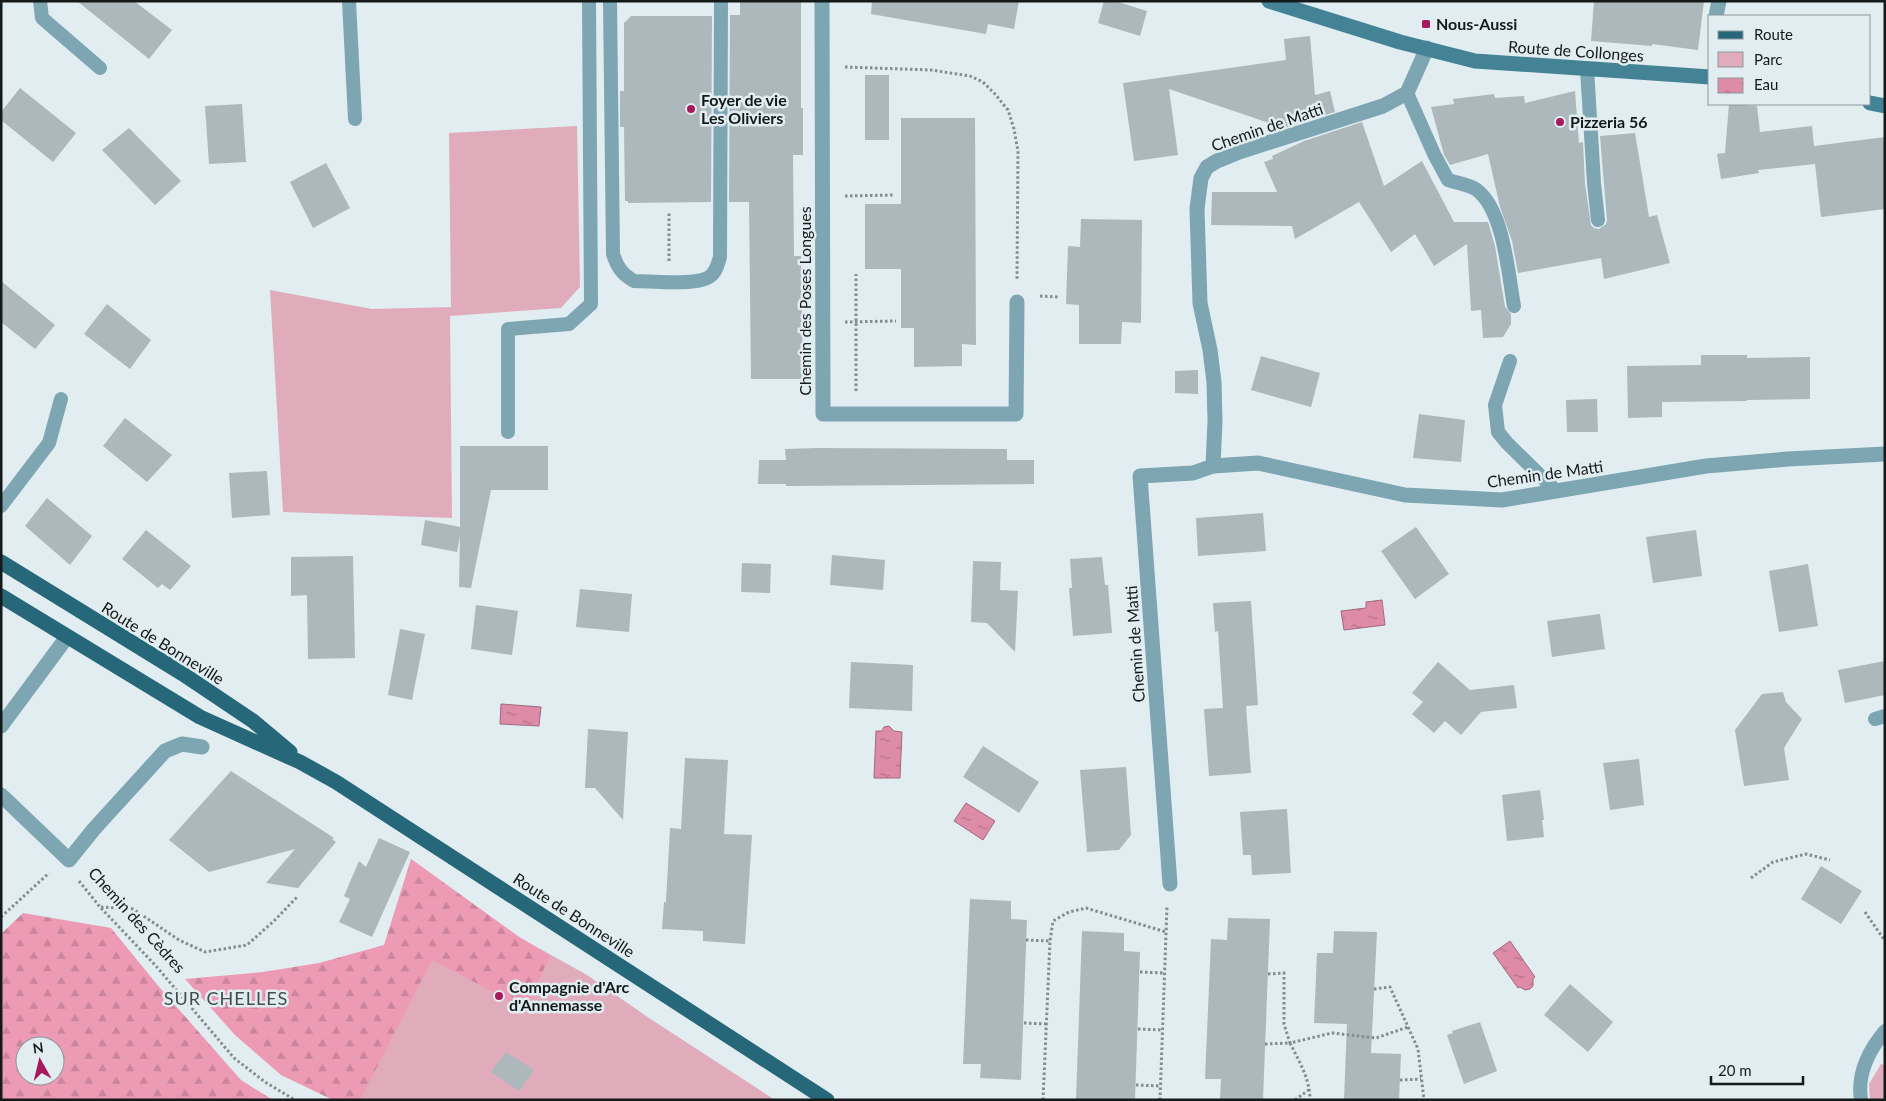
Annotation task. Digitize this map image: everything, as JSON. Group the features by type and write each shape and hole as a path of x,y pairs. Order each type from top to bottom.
{"main road":[{"name":"Route de Bonneville","path":"1,562 183,674 253,721 300,762"},
{"name":"Route de Bonneville","path":"1,596 67,638 200,717 300,762 535,910 828,1100"}],"street":[{"name":"Chemin des Poses Longues","path":"822,1 823,414 1016,414 1017,302"},
{"name":"Route de Collonges","path":"1269,1 1400,42 1475,61 1708,77"},
{"path":"1716,15 1719,1"},
{"path":"1407,93 1427,48"},
{"name":"Chemin de Matti","path":"1213,466 1214,382 1210,350 1200,303 1197,209 1201,178 1207,168 1217,161 1239,152 1383,106 1407,93"},
{"path":"1871,103 1885,106"},
{"name":"Chemin de Matti","path":"1170,884 1140,476 1193,473 1213,466 1258,463 1405,495 1502,500 1706,466 1788,458 1885,454"},
{"path":"1,726 67,638"},
{"name":"Chemin des Cèdres","path":"1,795 69,860 94,829 165,751 182,744 202,746"}],"lane":[{"path":"40,1 42,18 100,68"},
{"path":"349,1 355,119"},
{"path":"508,432 508,329 568,324 591,304 589,1"},
{"path":"610,1 613,254 618,267 625,276 634,281 669,282 694,282 709,277 716,268 720,256 721,1"},
{"path":"1587,69 1598,220"},
{"path":"1407,93 1434,154 1448,180 1477,190 1495,212 1514,306"},
{"path":"1510,361 1495,405 1498,432 1556,491"},
{"path":"1,506 50,443 61,399"},
{"path":"1860,1100 1859,1092 1864,1067 1874,1044 1885,1031"}],"path":[{"path":"822,66 931,70 954,73 970,76 983,82 995,94 1008,110 1018,151 1017,302"},
{"path":"822,196 894,196"},
{"path":"669,282 670,210"},
{"path":"856,274 856,414"},
{"path":"822,322 896,321"},
{"path":"1751,878 1773,862 1806,854 1830,860"},
{"name":"Chemin des Cèdres","path":"1,917 50,872 69,860 73,874 100,907 156,966 234,1058 266,1082 295,1100"},
{"path":"1160,1100 1164,973 1168,891 1170,884"},
{"path":"100,907 133,909 179,940 205,952 247,945 298,896"},
{"path":"1043,1100 1050,941 1053,921 1069,912 1086,908 1166,932"},
{"path":"1865,912 1885,941"},
{"path":"1026,940 1050,941"},
{"path":"1140,972 1164,973"},
{"path":"1268,974 1284,973 1284,1024 1290,1043 1305,1074 1310,1090 1310,1100"},
{"path":"1374,988 1390,987 1418,1049 1424,1100"},
{"path":"1024,1023 1047,1024"},
{"path":"1265,1044 1290,1043 1332,1033 1376,1038 1408,1027"},
{"path":"1138,1029 1163,1030"},
{"path":"1400,1080 1421,1080"},
{"path":"1136,1085 1161,1086"},
{"path":"1295,1100 1310,1090"}],"green space":[{"path":"577,126 580,287 561,308 450,316 452,518 283,512 270,290 372,309 451,307 449,133"},
{"name":"Compagnie d'Arc d'Annemasse","path":"411,859 519,937 587,975 775,1100 357,1100"},
{"path":"411,859 519,937 550,956 526,1009 432,960 360,1100 333,1100 281,1075 235,1035 185,979 263,972 319,963 384,945"},
{"path":"23,913 111,928 160,988 241,1080 273,1100 1,1100 1,934"},
{"path":"1881,1064 1885,1065 1885,1100 1870,1100 1869,1084"}],"water":[{"path":"1382,600 1385,625 1344,630 1341,611 1366,608 1366,602"},
{"path":"501,704 541,707 539,726 500,724"},
{"path":"889,726 894,731 902,732 900,778 874,778 876,731 882,731 884,727"},
{"path":"966,803 995,821 983,840 954,821"},
{"path":"1510,941 1535,977 1533,979 1533,986 1530,989 1518,988 1493,953"}],"building":[{"path":"77,1 134,1 172,30 149,59"},
{"path":"740,1 801,1 803,155 793,155 794,256 801,256 803,379 751,379 749,202 729,202 730,15 740,15"},
{"path":"872,1 1019,1 1014,29 988,24 986,34 871,14"},
{"path":"1104,1 1115,1 1147,11 1140,36 1098,23"},
{"path":"1594,1 1704,1 1698,50 1652,44 1652,46 1591,41"},
{"name":"Foyer de vie Les Oliviers","path":"631,16 712,16 711,202 628,203 628,201 625,201 624,127 620,127 620,91 624,91 624,23"},
{"path":"1310,36 1315,95 1330,91 1335,112 1284,128 1169,89 1178,155 1134,161 1123,83 1286,60 1284,39"},
{"path":"865,75 889,75 889,140 865,140"},
{"path":"20,88 76,133 53,162 1,120 1,112"},
{"path":"1575,91 1579,143 1583,142 1585,184 1591,225 1599,229 1606,224 1607,220 1600,136 1635,133 1649,217 1657,215 1670,263 1604,279 1601,258 1518,273 1512,241 1500,207 1488,154 1450,165 1444,155 1431,107 1454,104 1453,99 1494,94 1495,98 1524,96 1525,103"},
{"path":"242,104 246,162 209,164 205,106"},
{"path":"1729,105 1757,106 1760,132 1812,126 1814,146 1885,137 1885,209 1821,217 1815,164 1758,170 1759,173 1721,179 1717,154 1725,153"},
{"path":"901,118 975,118 976,345 962,344 962,366 914,367 914,328 901,328 901,269 865,269 865,204 901,204"},
{"path":"1362,122 1384,186 1422,161 1454,222 1488,222 1495,246 1505,307 1511,314 1511,324 1503,337 1483,338 1481,310 1471,311 1467,244 1434,266 1415,234 1391,252 1359,202 1295,239 1292,226 1211,225 1212,192 1277,192 1264,162 1273,159 1272,156 1304,141"},
{"path":"129,128 181,181 155,205 102,150"},
{"path":"326,163 350,208 313,228 290,182"},
{"path":"1081,219 1142,220 1141,323 1122,322 1121,344 1079,344 1079,305 1066,304 1068,246 1080,247"},
{"path":"1,281 55,325 35,349 1,322"},
{"path":"107,304 151,340 130,369 84,334"},
{"path":"1701,355 1747,355 1747,358 1810,357 1810,399 1662,402 1662,417 1628,418 1627,366 1701,365"},
{"path":"1261,356 1320,373 1311,407 1251,390"},
{"path":"1198,370 1198,394 1175,393 1175,371"},
{"path":"1597,399 1598,432 1567,432 1566,400"},
{"path":"1419,414 1465,420 1461,462 1413,458"},
{"path":"125,418 172,455 147,482 103,446"},
{"path":"460,446 548,446 548,490 491,490 471,588 459,587 460,536 457,552 421,545 425,520 460,527"},
{"path":"785,449 1007,449 1007,460 1034,460 1034,484 786,486 786,484 758,484 759,460 786,460"},
{"path":"267,471 270,515 232,518 229,473"},
{"path":"47,498 92,536 70,565 25,526"},
{"path":"1263,513 1266,551 1198,556 1196,518"},
{"path":"1416,527 1449,574 1415,599 1381,551"},
{"path":"146,530 191,566 170,590 162,584 158,588 122,559"},
{"path":"1696,530 1702,576 1653,583 1646,537"},
{"path":"832,555 885,560 883,590 830,585"},
{"path":"353,556 355,658 308,659 307,595 291,596 291,557"},
{"path":"1102,557 1105,585 1108,585 1112,633 1073,636 1069,588 1072,588 1070,559"},
{"path":"973,561 1001,562 1000,590 1018,591 1015,652 987,623 971,622"},
{"path":"742,563 771,564 770,593 741,592"},
{"path":"1808,564 1818,626 1779,632 1769,571"},
{"path":"580,589 632,594 629,632 576,627"},
{"path":"1251,601 1258,705 1246,706 1251,773 1209,776 1204,709 1223,708 1218,631 1215,632 1213,603"},
{"path":"476,605 518,611 512,655 471,649"},
{"path":"1600,614 1605,649 1552,657 1547,621"},
{"path":"400,629 425,634 412,700 388,695"},
{"path":"1885,661 1885,695 1845,703 1838,670"},
{"path":"851,662 913,665 912,711 849,708"},
{"path":"1438,662 1470,690 1514,685 1517,708 1481,712 1461,735 1445,721 1434,733 1412,714 1423,702 1412,693"},
{"path":"1783,692 1786,702 1802,719 1784,748 1789,780 1744,786 1735,730 1762,694"},
{"path":"588,729 628,732 623,820 595,788 585,788"},
{"path":"983,746 1039,782 1019,813 963,777"},
{"path":"685,758 728,760 724,834 752,835 745,944 703,941 703,931 662,929 664,902 666,902 670,828 681,829"},
{"path":"1639,759 1644,805 1610,810 1603,763"},
{"path":"1126,767 1131,835 1119,850 1087,852 1080,770"},
{"path":"231,771 334,838 332,839 336,842 298,888 266,883 295,849 209,872 169,840"},
{"path":"1540,790 1544,837 1507,841 1502,795"},
{"path":"1287,809 1291,873 1252,875 1251,855 1243,855 1240,812"},
{"path":"379,838 410,852 372,937 339,922 350,899 344,896 359,861 366,867"},
{"path":"1821,866 1862,891 1841,924 1801,899"},
{"path":"970,899 1011,901 1011,919 1027,920 1021,1080 980,1078 981,1064 963,1064"},
{"path":"1228,918 1270,919 1263,1100 1220,1100 1221,1079 1205,1079 1211,939 1227,940"},
{"path":"1082,931 1124,933 1124,951 1140,952 1135,1100 1076,1100"},
{"path":"1334,931 1377,932 1371,1053 1401,1054 1399,1100 1344,1100 1347,1024 1314,1023 1317,953 1333,953"},
{"path":"1570,984 1613,1022 1588,1052 1544,1015"},
{"path":"1480,1022 1497,1071 1464,1084 1447,1035 1453,1033 1452,1031"},
{"path":"506,1052 534,1070 519,1091 491,1072"}],"place":[{"name":"Nous-Aussi","path":"1426,24"},
{"name":"Foyer de vie Les Oliviers","path":"691,109"},
{"name":"Pizzeria 56","path":"1560,122"},
{"name":"Compagnie d'Arc d'Annemasse","path":"499,996"}],"district":[{"name":"SUR CHELLES","path":"226,999"}]}
